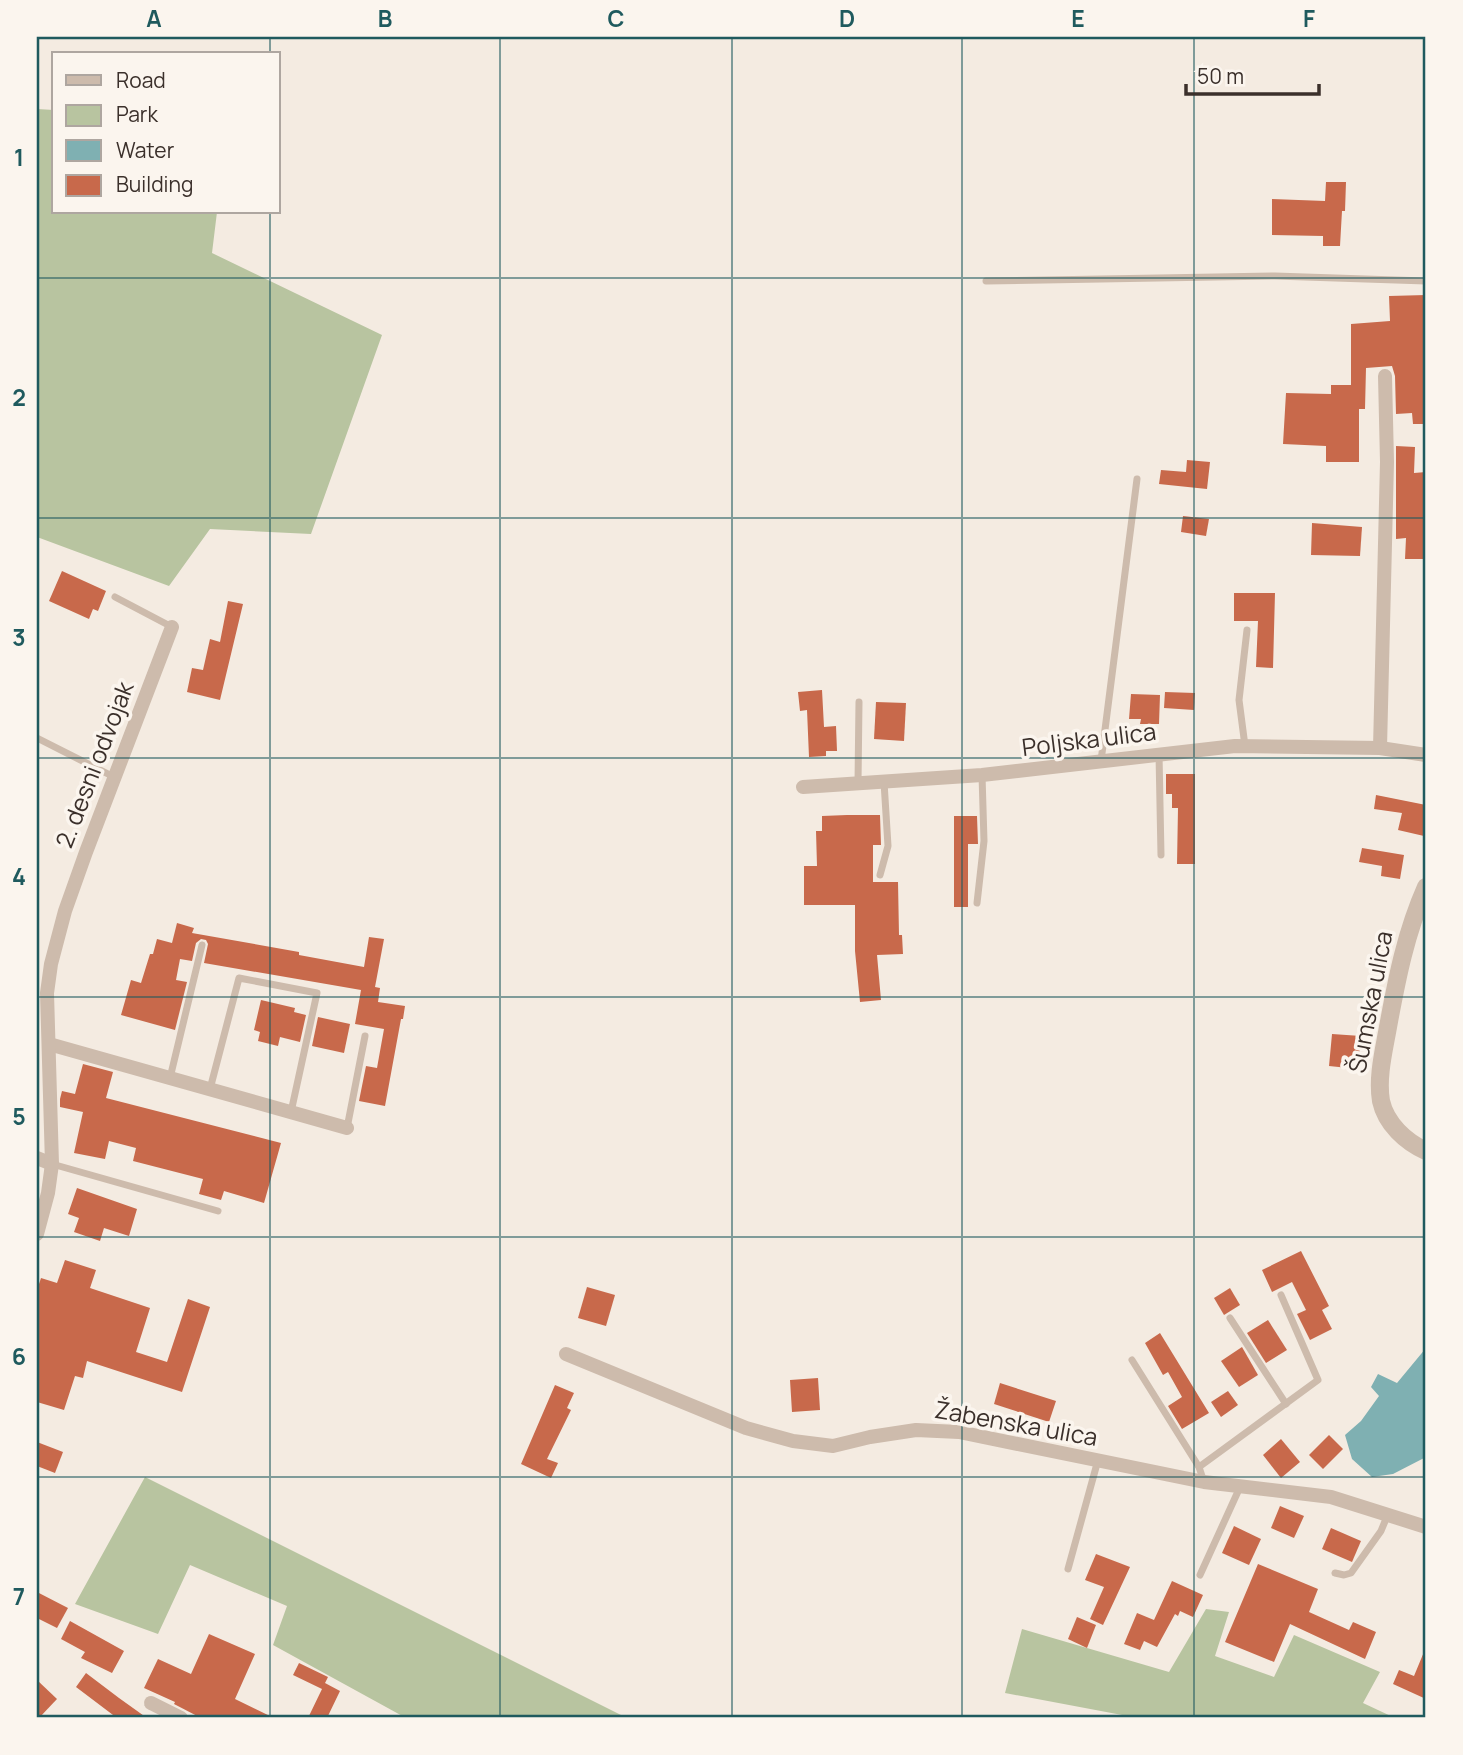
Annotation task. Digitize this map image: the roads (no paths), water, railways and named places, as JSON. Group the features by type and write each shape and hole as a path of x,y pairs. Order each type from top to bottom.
{"street":[{"path":"1380,748 1387,462 1385,376"},
{"name":"2. desni odvojak","path":"37,1234 52,1164 47,993 51,964 65,911 173,627"},
{"name":"Poljska ulica","path":"803,787 982,775 1245,746 1380,748 1426,755"},
{"name":"Šumska ulica","path":"1426,887 1402,956 1380,1086 1384,1111 1396,1129 1426,1151"},
{"path":"49,1044 347,1128"},
{"path":"37,1158 52,1164"},
{"name":"Žabenska ulica","path":"566,1354 746,1428 793,1441 833,1446 916,1430 959,1432 1204,1482 1331,1497 1426,1527"},
{"path":"151,1703 181,1718"}],"lane":[{"path":"986,281 1275,276 1426,281"},
{"path":"1101,761 1137,479"},
{"path":"115,597 173,627"},
{"path":"1245,746 1239,700 1247,630"},
{"path":"858,783 859,702"},
{"path":"37,738 114,777"},
{"path":"1159,754 1161,855"},
{"path":"977,903 984,841 982,775"},
{"path":"880,875 888,846 884,782"},
{"path":"170,1078 202,945"},
{"path":"210,1089 239,978 317,993 291,1112"},
{"path":"347,1128 365,1036"},
{"path":"52,1164 218,1211"},
{"path":"1199,1467 1318,1380 1281,1295"},
{"path":"1230,1318 1286,1404"},
{"path":"1132,1360 1199,1467 1204,1482"},
{"path":"1068,1569 1098,1460"},
{"path":"1200,1575 1240,1487"},
{"path":"1335,1573 1351,1573 1381,1531 1388,1514"}],"water":[{"path":"1426,1348 1426,1457 1393,1474 1372,1477 1352,1459 1345,1435 1361,1421 1379,1396 1371,1387 1378,1374 1397,1383"}]}
